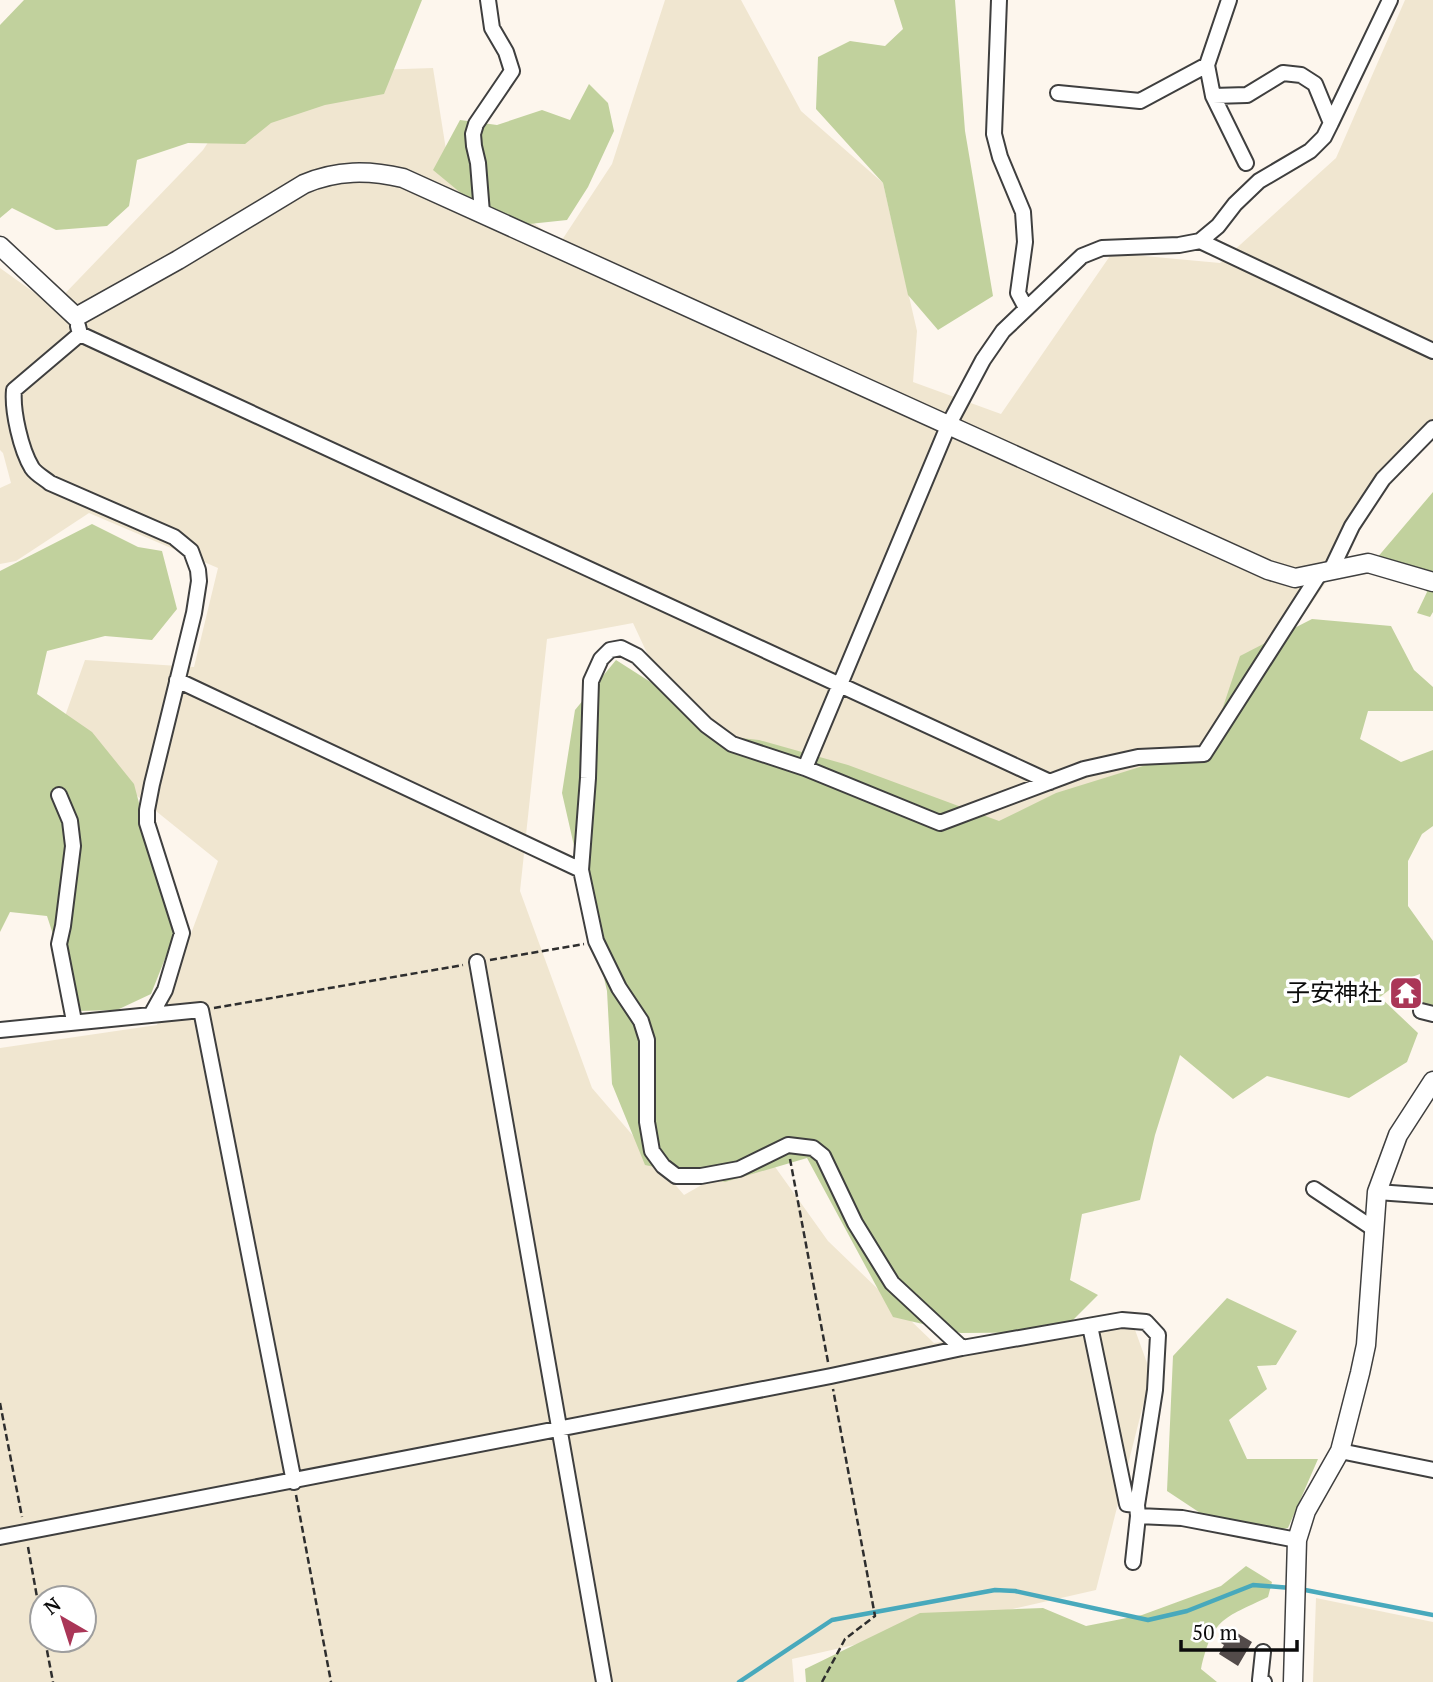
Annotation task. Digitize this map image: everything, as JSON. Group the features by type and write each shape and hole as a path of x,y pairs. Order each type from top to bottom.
{"street":[{"path":"482,213 473,134 476,124 512,71 506,52 492,28 488,0"},
{"path":"999,0 994,134 1000,157 1023,212 1025,242 1018,293 1026,309"},
{"path":"1229,0 1207,65 1213,96 1246,163"},
{"path":"805,768 949,424 983,360 1003,331 1082,256 1102,248 1179,245 1200,241 1259,181 1310,151 1324,137 1390,0"},
{"path":"1058,93 1140,101 1207,65"},
{"path":"1213,96 1247,95 1283,73 1301,75 1315,84 1331,123"},
{"path":"151,1015 165,990 182,933 147,823 147,810 194,612 198,570 191,551 174,537 50,483 33,470 6,399 78,325 178,260 304,184 322,176 372,171 403,178 1268,570 1295,578 1368,563 1433,582"},
{"path":"1200,241 1433,351"},
{"path":"0,246 78,325 1049,782"},
{"path":"962,1348 892,1283 855,1223 823,1156 813,1148 788,1145 739,1169 701,1176 676,1176 663,1166 652,1151 647,1122 647,1040 641,1021 619,988 596,942 581,870 588,778 591,681 601,659 610,650 621,648 637,656 706,725 732,744 805,768 940,823 1084,769 1139,757 1204,754 1383,479 1433,428"},
{"path":"177,680 581,870"},
{"path":"59,795 70,821 73,846 59,944 74,1021"},
{"path":"477,962 604,1682"},
{"path":"0,1030 201,1010 294,1482"},
{"path":"1293,1682 1297,1540 1306,1511 1340,1451 1366,1345 1377,1192 1398,1135 1433,1081"},
{"path":"1314,1189 1374,1229"},
{"path":"1377,1192 1433,1196"},
{"path":"0,1537 559,1430 962,1348 1122,1321 1146,1322 1158,1335 1155,1390 1133,1562"},
{"path":"1090,1326 1127,1504 1138,1510 1297,1540"},
{"path":"1340,1451 1433,1470"},
{"path":"1263,1653 1260,1680 1264,1682"}],"path":[{"path":"201,1010 596,942"},
{"path":"788,1145 875,1616 845,1639 822,1682"},
{"path":"0,1403 34,1584"},
{"path":"294,1482 331,1682"},
{"path":"48,1654 53,1682"}],"shaded area":[{"path":"665,0 741,0 801,111 883,183 917,331 913,382 1001,414 1112,253 1220,263 1336,158 1405,0 1433,0 1433,433 1384,484 1346,553 1180,795 935,854 674,711 633,623 547,639 520,891 592,1088 684,1195 763,1150 828,1241 934,1343 1130,1316 1151,1374 1096,1590 792,1659 794,1682 0,1682 0,1048 157,1025 218,861 59,733 85,660 194,667 218,568 89,513 16,561 0,564 0,488 11,483 0,450 0,268 53,306 203,150 253,74 433,68 447,156 560,243 612,164"},
{"path":"1316,1598 1433,1622 1433,1682 1313,1682"}],"green space":[{"path":"24,0 422,0 384,94 325,105 271,123 245,144 188,143 137,160 129,206 107,226 56,230 12,208 0,218 0,25"},
{"path":"894,0 955,0 965,131 993,296 938,330 908,295 883,183 816,109 818,57 850,41 885,46 903,29"},
{"path":"589,84 608,103 614,131 588,187 567,220 502,227 433,170 460,120 497,125 542,110 570,120"},
{"path":"1433,492 1433,612 1430,617 1417,613 1427,592 1420,581 1365,572"},
{"path":"92,524 138,547 162,551 177,609 152,640 105,636 47,651 37,694 92,732 134,784 174,936 151,994 117,1010 78,1011 47,916 10,912 0,932 0,571"},
{"path":"1312,619 1391,626 1414,670 1433,687 1433,711 1368,711 1360,739 1401,762 1433,750 1433,826 1422,834 1408,861 1408,906 1433,941 1433,1013 1416,1019 1420,974 1401,981 1380,997 1418,1033 1407,1062 1349,1098 1267,1076 1233,1099 1180,1055 1155,1135 1140,1200 1082,1214 1070,1280 1098,1295 1061,1332 961,1333 893,1317 807,1158 725,1182 645,1165 612,1084 607,991 562,793 575,710 616,660 674,697 713,735 759,740 848,765 999,821 1056,793 1217,743 1222,710 1240,656"},
{"path":"1227,1298 1297,1331 1276,1365 1257,1366 1267,1389 1229,1420 1247,1459 1318,1459 1288,1528 1238,1538 1167,1491 1173,1356"},
{"path":"1246,1566 1272,1582 1268,1597 1230,1616 1210,1639 1201,1669 1217,1682 806,1682 805,1669 920,1613 1043,1608 1086,1626 1142,1615 1221,1586"}],"building":[{"path":"1400,978 1416,985 1408,1006 1391,999"},
{"path":"1229,1628 1252,1642 1238,1666 1219,1654"}],"waterway":[{"path":"739,1682 832,1620 995,1590 1015,1591 1148,1620 1187,1611 1253,1585 1291,1588"},
{"path":"1300,1589 1433,1615"}],"place":[{"name":"子安神社","path":"1406,993"}]}
